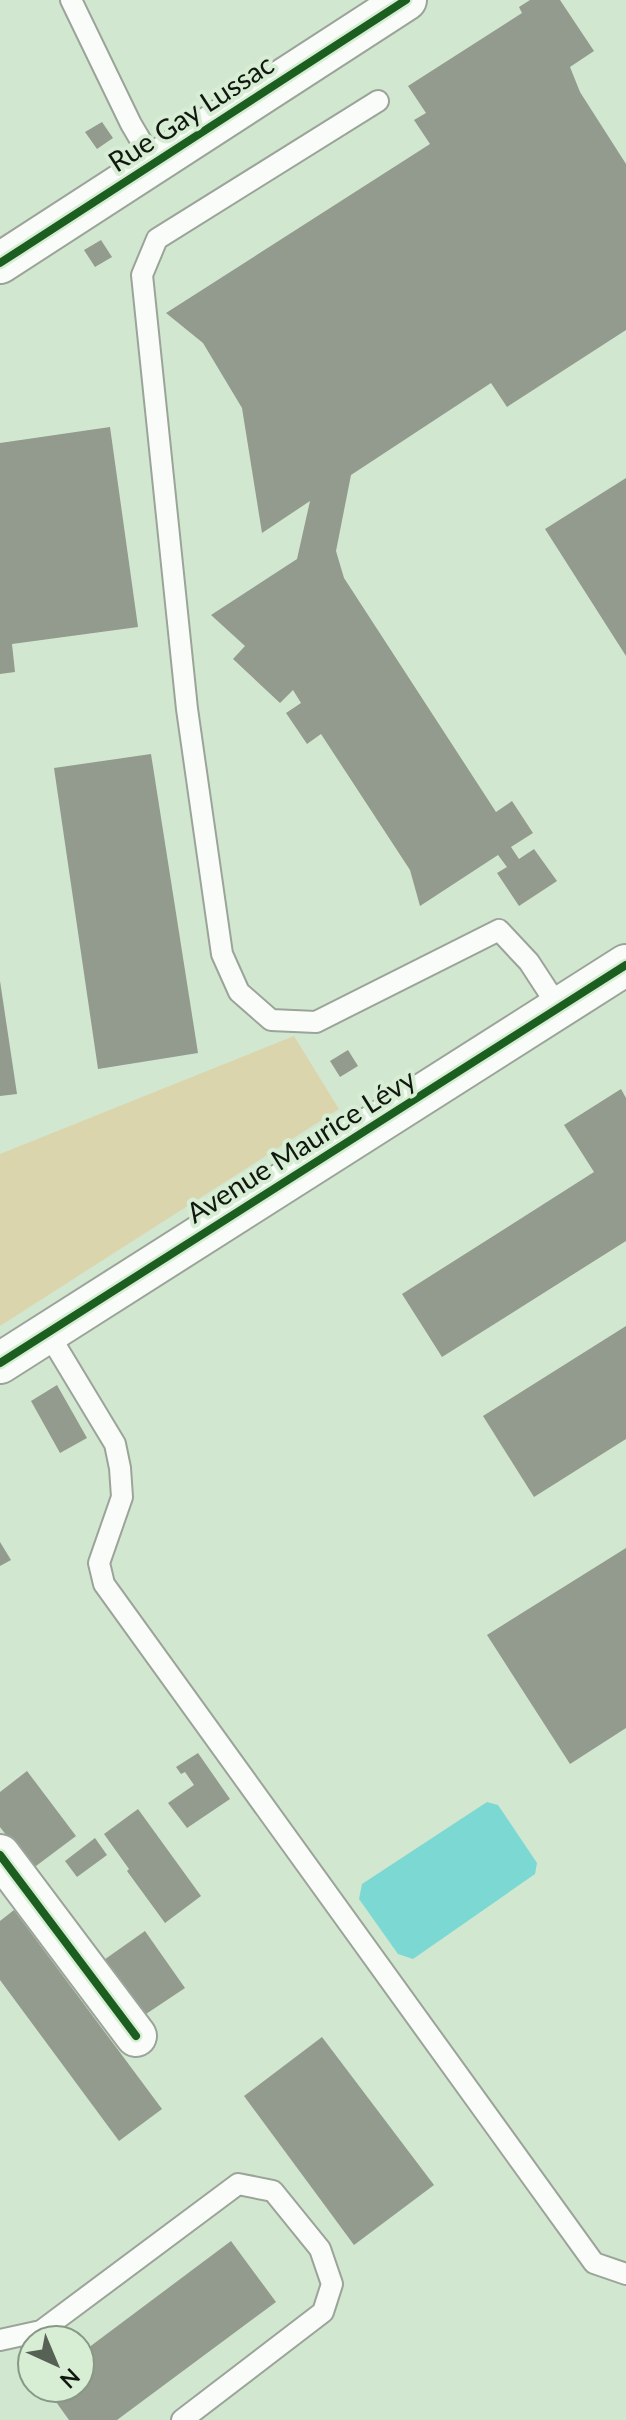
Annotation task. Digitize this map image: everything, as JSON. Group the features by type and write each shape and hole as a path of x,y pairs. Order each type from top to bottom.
{"street":[{"name":"Rue Gay Lussac","path":"0,263 406,0"},
{"name":"Avenue Maurice Lévy","path":"0,1363 626,965"},
{"path":"0,1855 136,2036"}],"lane":[{"path":"71,0 131,124 154,163"},
{"path":"378,101 157,239 142,275 187,709 222,954 239,992 271,1020 316,1022 499,930 529,962 559,1008"},
{"path":"48,1333 115,1444 122,1497 99,1563 104,1584 594,2263 626,2274"},
{"path":"0,2340 41,2331 238,2184 273,2191 320,2249 332,2284 323,2312 182,2420"}],"shaded area":[{"path":"0,0 626,0 626,2420 0,2420"},
{"path":"294,1036 339,1109 0,1326 0,1154"}],"water":[{"path":"487,1802 498,1805 537,1863 535,1874 413,1959 398,1954 359,1899 362,1884"}],"building":[{"path":"530,0 560,0 594,51 570,67 580,92 626,164 626,330 507,407 491,383 351,475 336,551 344,578 496,812 512,801 533,833 511,847 519,859 534,849 557,881 519,906 497,873 507,867 498,855 420,906 410,870 321,734 307,744 286,713 301,703 293,690 280,703 233,659 245,646 211,615 297,559 310,501 262,533 242,408 203,343 166,313 430,144 414,120 426,113 408,86 522,13 519,7"},
{"path":"102,122 113,138 97,149 85,132"},
{"path":"101,240 112,257 95,267 84,250"},
{"path":"110,427 138,627 12,644 15,672 0,674 0,443"},
{"path":"626,478 626,656 545,529"},
{"path":"151,754 198,1053 98,1069 54,768"},
{"path":"0,981 17,1094 0,1096"},
{"path":"348,1050 358,1066 340,1077 330,1061"},
{"path":"621,1089 626,1098 626,1241 442,1357 402,1294 594,1172 564,1125"},
{"path":"626,1326 626,1439 534,1497 483,1416"},
{"path":"57,1385 87,1438 60,1453 31,1401"},
{"path":"0,1542 11,1560 0,1566"},
{"path":"626,1548 626,1728 570,1764 487,1635"},
{"path":"198,1753 230,1799 187,1828 168,1803 194,1785 185,1772 181,1774 176,1767"},
{"path":"27,1771 76,1836 32,1869 0,1827 0,1792"},
{"path":"138,1809 201,1896 165,1923 104,1834"},
{"path":"95,1838 107,1855 77,1877 65,1861"},
{"path":"14,1910 162,2109 119,2141 0,1980 0,1921"},
{"path":"145,1931 185,1988 140,2018 101,1962"},
{"path":"322,2037 434,2185 354,2245 244,2096"},
{"path":"231,2241 276,2302 117,2420 69,2420 58,2404 96,2404 96,2342"}],"cycle path":[{"path":"0,263 406,0"},
{"path":"0,1363 626,965"},
{"path":"0,1855 136,2036"}]}
